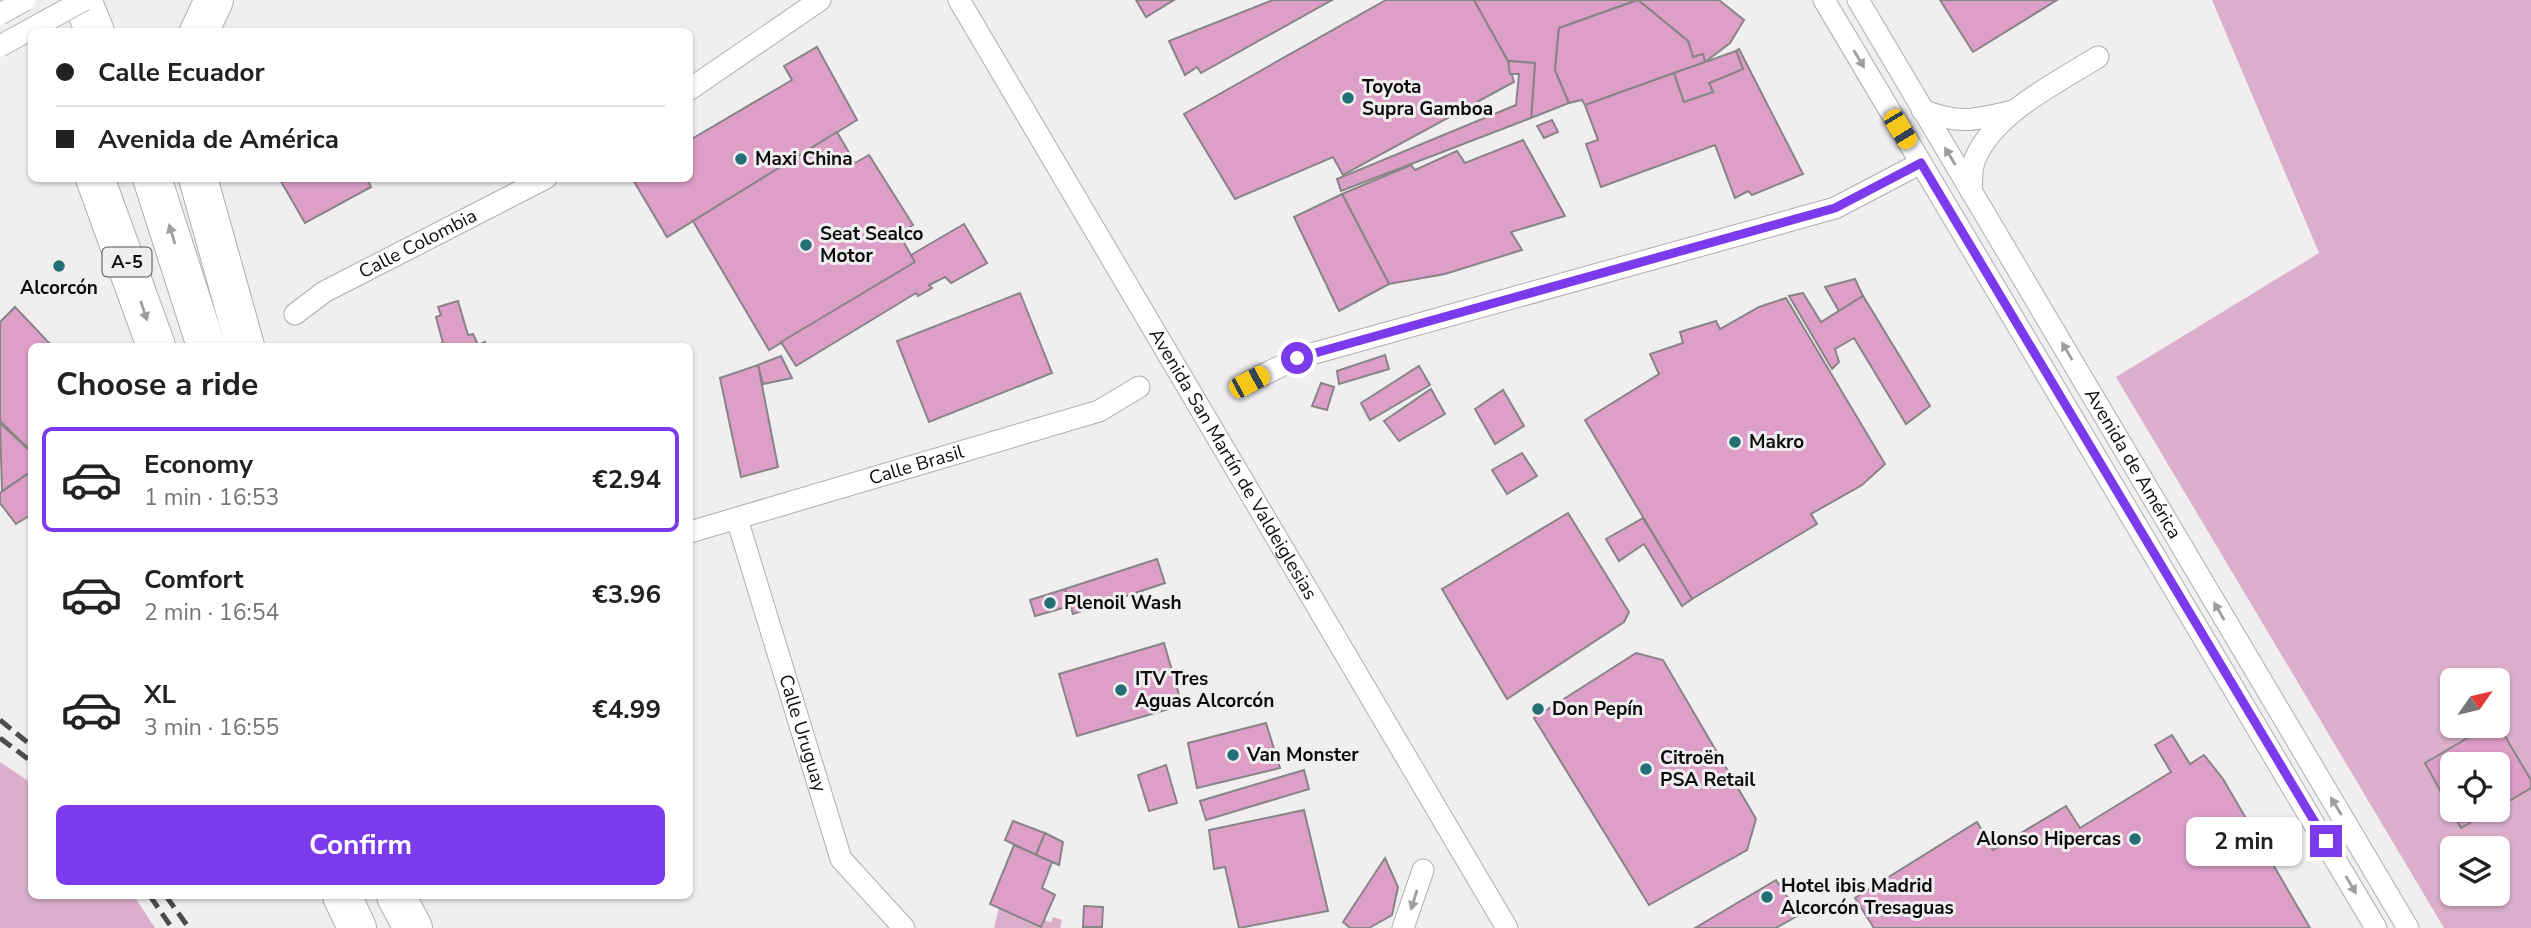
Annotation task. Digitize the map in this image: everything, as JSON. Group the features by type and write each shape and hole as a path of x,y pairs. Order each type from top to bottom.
{"highway":[{"path":"25,0 36,28"},
{"path":"83,0 94,28"},
{"path":"201,28 214,0"},
{"name":"A-5","path":"96,182 155,343"},
{"name":"A-5","path":"153,182 205,343"},
{"path":"199,182 244,343"},
{"path":"343,899 357,928"},
{"path":"398,899 413,928"},
{"path":"423,899 437,928"}],"street":[{"path":"0,13 25,0"},
{"path":"32,28 83,0"},
{"path":"693,87 820,0"},
{"name":"Avenida San Martín de Valdeiglesias","path":"959,0 1507,928"},
{"name":"Avenida de América","path":"1824,0 2376,928"},
{"name":"Avenida de América","path":"1858,0 2409,928"},
{"path":"0,46 28,30"},
{"path":"1971,191 1974,161 1981,148 2013,111 2098,57"},
{"path":"1922,110 1948,120 1968,121 2013,111"},
{"path":"1249,382 1297,358 1835,208 1921,163"},
{"name":"Calle Colombia","path":"295,314 324,292 538,182"},
{"name":"Calle Brasil","path":"693,530 1099,411 1139,387"},
{"name":"Calle Uruguay","path":"737,519 841,859 904,928"},
{"path":"1403,928 1423,870"}],"shaded area":[{"path":"2212,0 2531,0 2531,928 2444,928 2116,377 2319,253"},
{"path":"0,762 28,781 28,899 136,899 155,928 0,928"},
{"path":"999,908 1051,922 1053,917 1062,920 1060,928 994,928"}],"building":[{"path":"1136,0 1174,0 1146,17"},
{"path":"1273,0 1332,0 1201,73 1197,67 1185,75 1169,41"},
{"name":"Toyota Supra Gamboa","path":"1386,0 1474,0 1508,61 1514,82 1343,175 1333,157 1235,199 1184,114"},
{"path":"1474,0 1637,0 1559,28 1555,70 1569,103 1531,118 1535,63 1508,61"},
{"path":"1638,0 1719,0 1744,20 1730,43 1705,62 1703,54 1693,57 1688,41"},
{"path":"1638,0 1688,41 1693,57 1703,54 1705,62 1585,105 1582,100 1569,103 1555,70 1559,28"},
{"path":"1940,0 2057,0 1973,52"},
{"name":"Maxi China","path":"817,47 857,120 667,237 634,182 693,182 693,138 792,80 784,66"},
{"path":"1739,49 1803,174 1752,195 1748,191 1735,198 1715,145 1601,187 1586,144 1598,140 1585,105 1674,73 1684,102 1713,92 1709,83 1743,69 1736,51"},
{"path":"1736,51 1743,69 1709,83 1713,92 1684,102 1674,73"},
{"path":"1508,61 1535,63 1531,118 1341,191 1337,179 1516,105 1519,74 1510,74"},
{"path":"1552,120 1558,132 1544,138 1537,126"},
{"name":"Seat Sealco Motor","path":"837,132 855,163 869,155 913,225 899,234 915,262 769,350 693,221"},
{"path":"1523,140 1565,216 1511,232 1522,250 1445,274 1389,284 1342,194 1411,165 1415,170 1457,151 1465,163"},
{"path":"281,182 369,182 371,187 305,223"},
{"path":"1342,194 1389,284 1339,311 1294,217"},
{"path":"964,224 987,263 951,283 945,277 929,285 932,288 918,296 916,293 796,366 781,342 915,262 911,255"},
{"path":"1855,279 1863,296 1839,311 1825,287"},
{"path":"1020,293 1052,373 929,422 897,341"},
{"path":"1803,293 1821,322 1863,296 1930,406 1906,424 1854,338 1835,349 1839,362 1832,369 1789,296"},
{"name":"Makro","path":"1786,298 1885,464 1862,485 1811,514 1817,524 1692,599 1585,420 1659,374 1650,354 1683,343 1680,332 1716,321 1720,329 1759,307"},
{"path":"458,301 468,335 473,334 477,343 443,343 436,317 441,315 438,307"},
{"path":"15,307 49,343 28,343 28,448 0,421 0,322"},
{"path":"1385,355 1389,369 1339,384 1337,371"},
{"path":"781,356 792,378 763,384 758,365"},
{"path":"758,365 778,467 741,477 720,378"},
{"path":"1419,366 1430,385 1370,420 1361,403"},
{"path":"1321,383 1334,387 1327,410 1312,406"},
{"path":"1431,389 1445,414 1399,441 1384,421"},
{"path":"1503,390 1524,426 1495,444 1475,409"},
{"path":"0,423 28,449 28,474 2,491"},
{"path":"1522,453 1537,476 1507,494 1492,470"},
{"path":"28,474 28,516 16,524 0,503 0,493"},
{"path":"1568,513 1629,612 1624,622 1507,699 1442,589"},
{"path":"1643,518 1692,599 1682,606 1644,544 1619,561 1606,539"},
{"path":"1157,559 1165,583 1073,614 1065,589"},
{"name":"Plenoil Wash","path":"1065,589 1070,606 1035,616 1030,600"},
{"name":"ITV Tres Aguas Alcorcón","path":"1164,643 1182,705 1077,736 1059,674"},
{"name":"Citroën PSA Retail","path":"1636,653 1663,660 1756,819 1747,850 1649,905 1534,718"},
{"name":"Van Monster","path":"1266,723 1280,768 1197,788 1188,743"},
{"name":"Alonso Hipercas","path":"2172,735 2190,764 2204,755 2223,779 2310,928 1874,928 1855,898 1977,822 1993,850 2066,806 2080,828 2171,772 2155,745"},
{"path":"2468,738 2506,738 2531,780 2531,788 2510,800 2510,752 2444,752"},
{"path":"2440,754 2440,790 2425,763"},
{"path":"1166,765 1177,803 1149,811 1138,775"},
{"path":"1304,770 1309,789 1206,820 1200,801"},
{"path":"1304,810 1328,911 1239,928 1225,867 1214,869 1209,830"},
{"path":"1013,821 1045,833 1036,855 1005,840"},
{"path":"2458,822 2472,822 2461,828"},
{"path":"1045,833 1063,842 1059,865 1036,855"},
{"path":"1014,845 1052,862 1042,888 1055,895 1041,927 990,904"},
{"path":"1385,858 1398,887 1392,915 1369,928 1350,928 1343,922"},
{"name":"Hotel ibis Madrid Alcorcón Tresaguas","path":"1776,880 1799,915 1776,928 1695,928"},
{"path":"1084,906 1103,907 1102,927 1083,927"}],"railway":[{"path":"0,720 28,743"},
{"path":"0,738 28,759"},
{"path":"152,899 172,928"},
{"path":"168,899 189,928"}],"place":[{"name":"Toyota Supra Gamboa","path":"1348,98"},
{"name":"Maxi China","path":"741,159"},
{"name":"Seat Sealco Motor","path":"806,245"},
{"name":"Alcorcón","path":"59,266"},
{"name":"Makro","path":"1735,442"},
{"name":"Plenoil Wash","path":"1050,603"},
{"name":"ITV Tres Aguas Alcorcón","path":"1121,690"},
{"name":"Don Pepín","path":"1538,709"},
{"name":"Van Monster","path":"1233,755"},
{"name":"Citroën PSA Retail","path":"1646,769"},
{"name":"Alonso Hipercas","path":"2135,839"},
{"name":"Hotel ibis Madrid Alcorcón Tresaguas","path":"1767,897"}],"route":[{"path":"1297,358 1835,208 1921,163 2326,841"}]}
